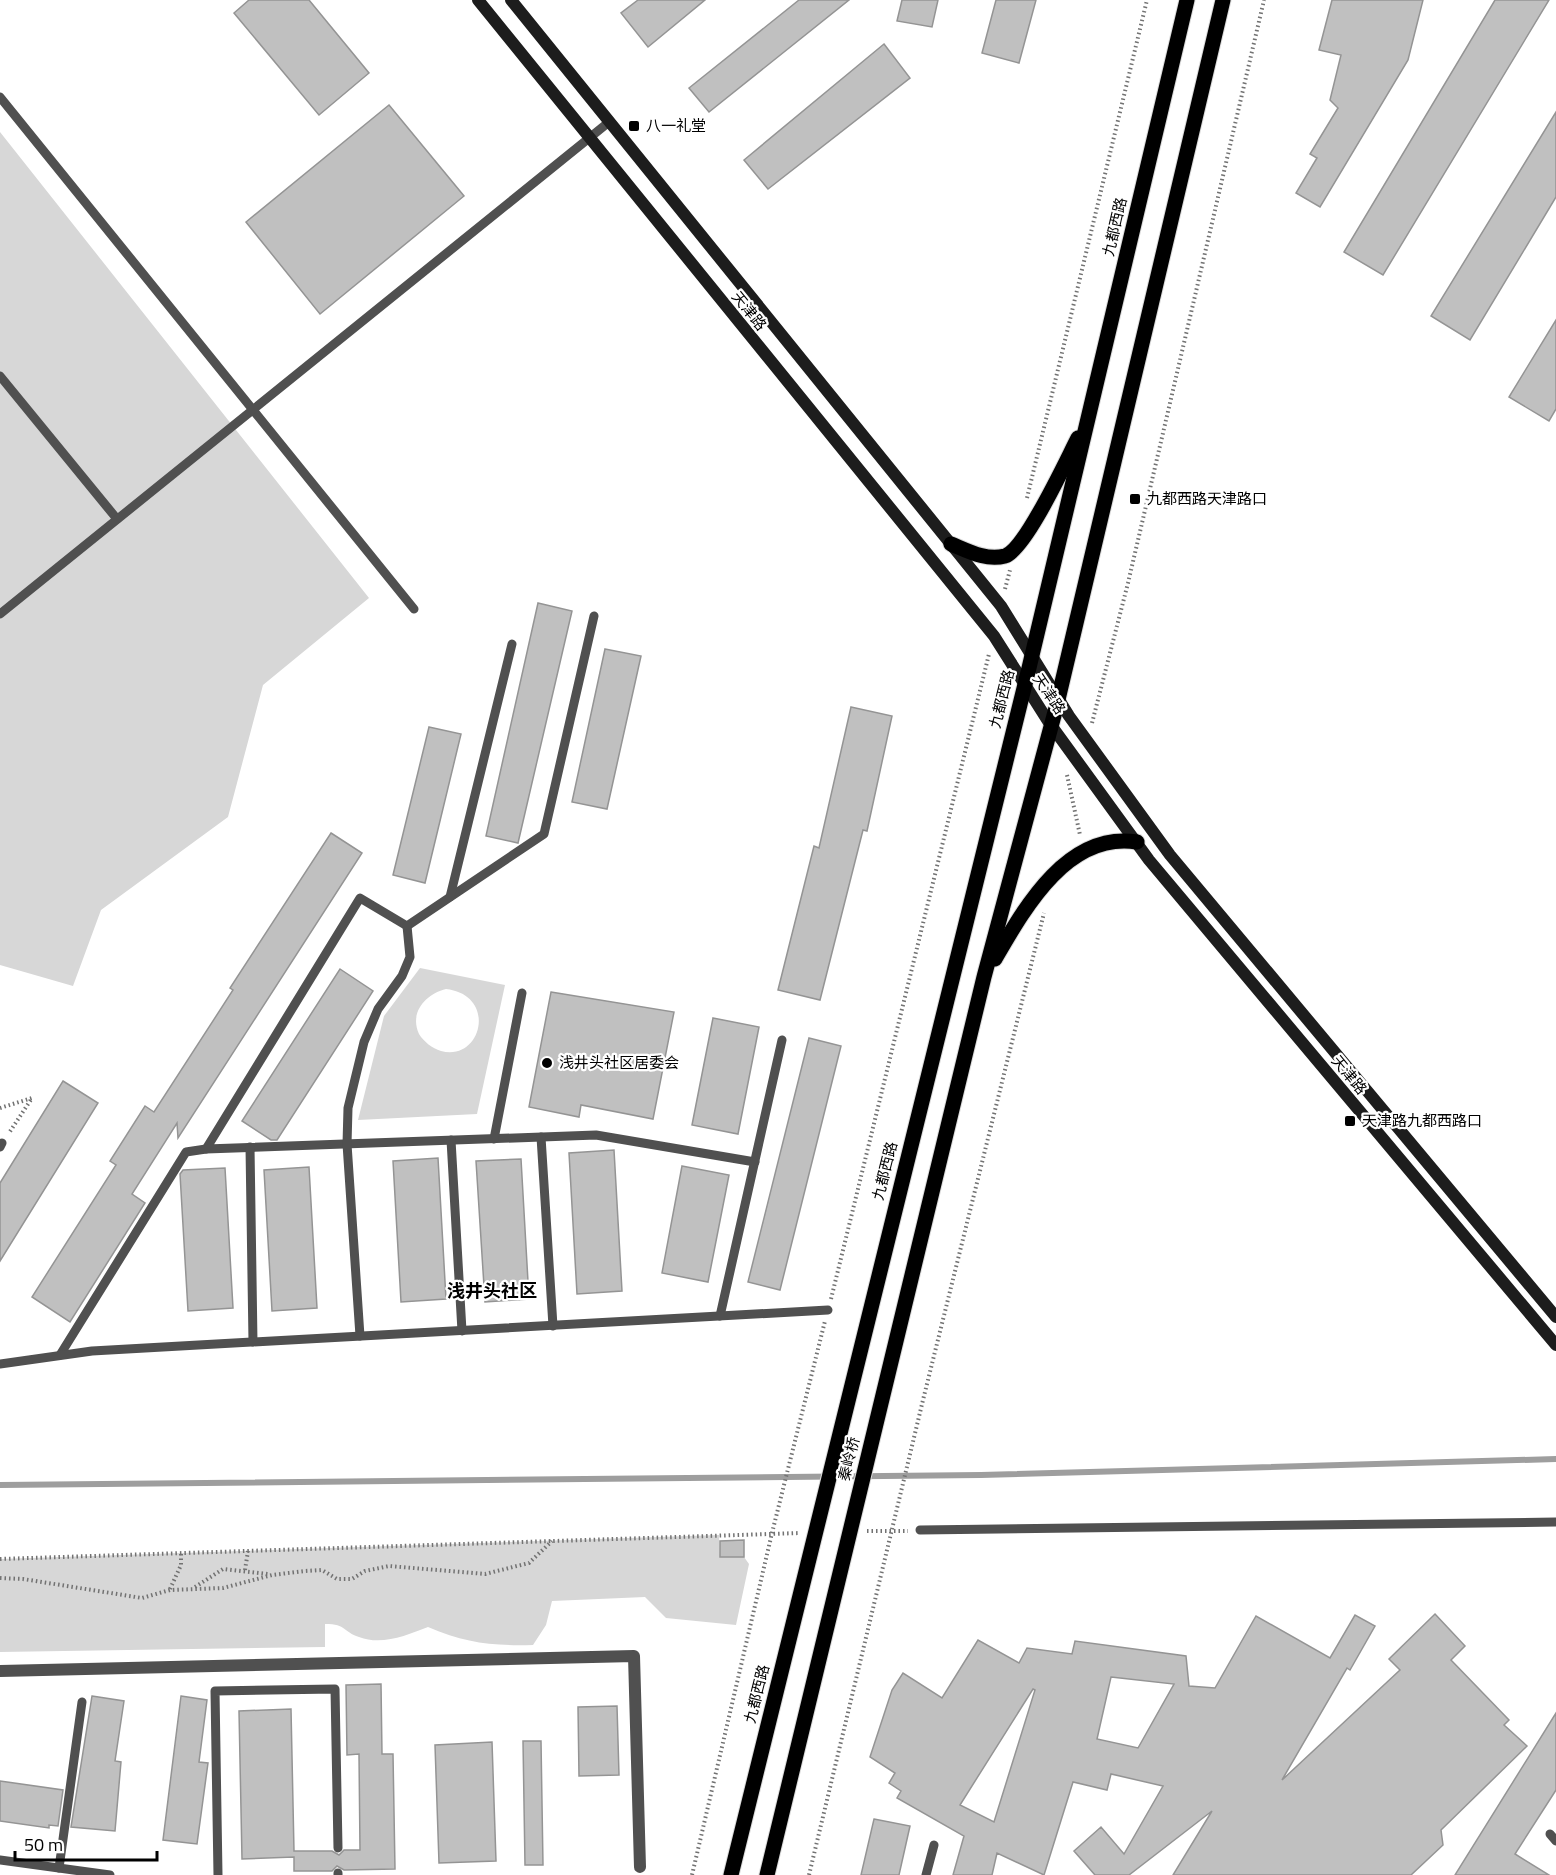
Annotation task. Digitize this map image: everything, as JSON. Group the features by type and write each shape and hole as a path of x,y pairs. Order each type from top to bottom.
{"main road":[{"name":"天津路","path":"478,0 994,636 1051,725 1137,842 1556,1345"},
{"name":"天津路","path":"511,0 1001,606 1058,699 1170,855 1556,1317"},
{"name":"九都西路","path":"845,1406 1031,657 1187,0"},
{"path":"984,977 1058,699 1223,0"},
{"path":"951,544 985,557 1006,555 1026,537 1088,419"},
{"path":"984,977 1024,908 1065,863 1098,846 1126,841 1137,842"},
{"name":"秦岭桥","path":"850,1528 984,977"},
{"name":"秦岭桥","path":"816,1527 845,1406"},
{"name":"九都西路","path":"731,1875 816,1527"},
{"path":"767,1875 850,1528"}],"street":[{"path":"0,1671 634,1656 640,1867"}],"lane":[{"path":"0,98 414,609"},
{"path":"0,614 609,122"},
{"path":"0,376 117,519"},
{"path":"407,926 544,834 594,616"},
{"path":"450,897 512,644"},
{"path":"206,1149 360,898 407,926"},
{"path":"360,1336 347,1144 348,1108 364,1042 378,1009 402,976 410,957 407,926"},
{"path":"494,1139 522,993"},
{"path":"720,1316 782,1040"},
{"path":"60,1355 186,1152 250,1147 596,1135 755,1162"},
{"path":"541,1137 553,1326"},
{"path":"451,1140 462,1331"},
{"path":"250,1147 253,1342"},
{"path":"0,1364 60,1355 253,1342 828,1310"},
{"path":"920,1530 1556,1522"},
{"path":"218,1875 215,1691 336,1689 338,1848"},
{"path":"59,1868 82,1702"},
{"path":"926,1875 934,1845"},
{"path":"0,1860 43,1871 59,1868 110,1875"}],"path":[{"path":"1027,500 1147,0"},
{"path":"1088,740 1128,583 1264,0"},
{"path":"1001,606 1015,546"},
{"path":"692,1875 774,1524 994,636"},
{"path":"1078,759 1067,775 1083,853"},
{"path":"809,1875 923,1400 1046,904"},
{"path":"0,1108 32,1098 1,1145"},
{"path":"0,1559 772,1533 816,1527"},
{"path":"850,1528 920,1530"},
{"path":"0,1578 23,1579 142,1598 170,1590 223,1588 272,1575 322,1570 337,1579 352,1579 365,1571 389,1566 485,1574 529,1563 552,1541"},
{"path":"245,1570 248,1551"},
{"path":"170,1590 181,1565 182,1553"},
{"path":"194,1588 223,1569 272,1575"}],"shaded area":[{"path":"0,132 369,598 263,685 228,817 101,910 73,986 0,965"},
{"path":"420,968 505,985 477,1114 358,1120 384,1016","holes":["446,989 462,994 473,1003 478,1014 478,1026 474,1038 466,1047 455,1052 438,1050 419,1034 416,1026 418,1011 426,1000 439,991"]},
{"path":"719,1535 720,1557 744,1557 749,1564 736,1625 666,1618 645,1597 552,1601 546,1625 533,1645 479,1642 455,1637 428,1627 394,1638 377,1640 354,1635 337,1625 325,1624 325,1647 0,1652 0,1559"}],"building":[{"path":"249,0 309,0 369,73 319,115 234,13"},
{"path":"638,0 705,0 648,47 621,13"},
{"path":"799,0 849,0 709,112 689,88"},
{"path":"902,0 938,0 932,27 897,21"},
{"path":"996,0 1036,0 1019,63 982,53"},
{"path":"1332,0 1423,0 1408,60 1320,207 1296,193 1317,158 1310,154 1338,108 1330,100 1341,55 1319,50"},
{"path":"1495,0 1549,0 1383,275 1344,252"},
{"path":"884,44 910,78 768,189 744,160"},
{"path":"389,105 464,196 320,314 246,222"},
{"path":"1556,112 1556,197 1470,340 1431,316"},
{"path":"1556,320 1556,409 1549,421 1509,397"},
{"path":"538,603 572,611 518,843 486,836"},
{"path":"605,649 641,656 607,809 572,802"},
{"path":"851,707 892,716 867,831 863,830 820,1000 778,990 814,846 819,848"},
{"path":"429,727 461,734 425,883 393,875"},
{"path":"331,833 362,853 178,1138 177,1123 132,1194 145,1203 70,1322 32,1297 116,1165 110,1161 145,1106 154,1112 233,990 230,988"},
{"path":"340,969 373,991 277,1140 271,1140 242,1121"},
{"path":"551,992 674,1012 653,1119 581,1105 579,1117 529,1107"},
{"path":"713,1018 759,1027 738,1134 692,1125"},
{"path":"809,1038 841,1046 780,1290 748,1282"},
{"path":"63,1081 98,1103 0,1261 0,1183"},
{"path":"614,1150 622,1291 577,1294 569,1153"},
{"path":"438,1158 446,1299 401,1302 393,1161"},
{"path":"521,1159 529,1299 485,1302 476,1161"},
{"path":"682,1166 729,1175 708,1282 662,1273"},
{"path":"309,1167 317,1308 272,1311 264,1170"},
{"path":"225,1168 233,1308 188,1311 180,1174 183,1170"},
{"path":"744,1540 744,1557 720,1557 720,1541"},
{"path":"1435,1614 1465,1646 1451,1660 1509,1720 1504,1725 1527,1746 1441,1830 1443,1845 1411,1875 1173,1875 1212,1811 1129,1875 1095,1875 1074,1851 1101,1827 1124,1854 1163,1786 1111,1774 1107,1790 1073,1782 1044,1875 997,1853 992,1875 953,1875 964,1836 897,1798 901,1791 889,1783 895,1773 870,1757 892,1690 903,1673 942,1698 978,1640 1019,1663 1027,1648 1072,1654 1075,1641 1186,1656 1189,1686 1215,1688 1256,1616 1330,1658 1355,1615 1375,1626 1350,1670 1347,1668 1282,1780 1400,1670 1389,1659","holes":["1111,1677 1174,1684 1138,1748 1097,1739","1033,1689 1035,1690 994,1822 960,1805"]},
{"path":"381,1684 382,1754 393,1754 395,1869 344,1870 337,1866 332,1871 294,1871 294,1857 242,1859 239,1711 291,1709 294,1851 332,1851 339,1855 344,1850 360,1850 359,1754 347,1755 346,1685"},
{"path":"92,1696 124,1701 115,1761 121,1762 115,1831 71,1827"},
{"path":"181,1696 207,1700 199,1762 208,1763 197,1844 163,1840"},
{"path":"617,1706 619,1775 579,1776 578,1707"},
{"path":"1556,1713 1556,1790 1515,1854 1549,1875 1455,1875"},
{"path":"523,1741 541,1741 543,1865 525,1865"},
{"path":"492,1742 496,1861 439,1863 435,1745"},
{"path":"0,1781 63,1790 58,1826 49,1825 49,1828 0,1821"},
{"path":"874,1819 910,1826 899,1875 861,1875"}],"waterway":[{"path":"0,1485 981,1475 1556,1459"}],"place":[{"name":"八一礼堂","path":"634,126"},
{"name":"九都西路天津路口","path":"1135,499"},
{"name":"浅井头社区居委会","path":"547,1063"},
{"name":"天津路九都西路口","path":"1350,1121"}],"district":[{"name":"浅井头社区","path":"492,1291"}]}
